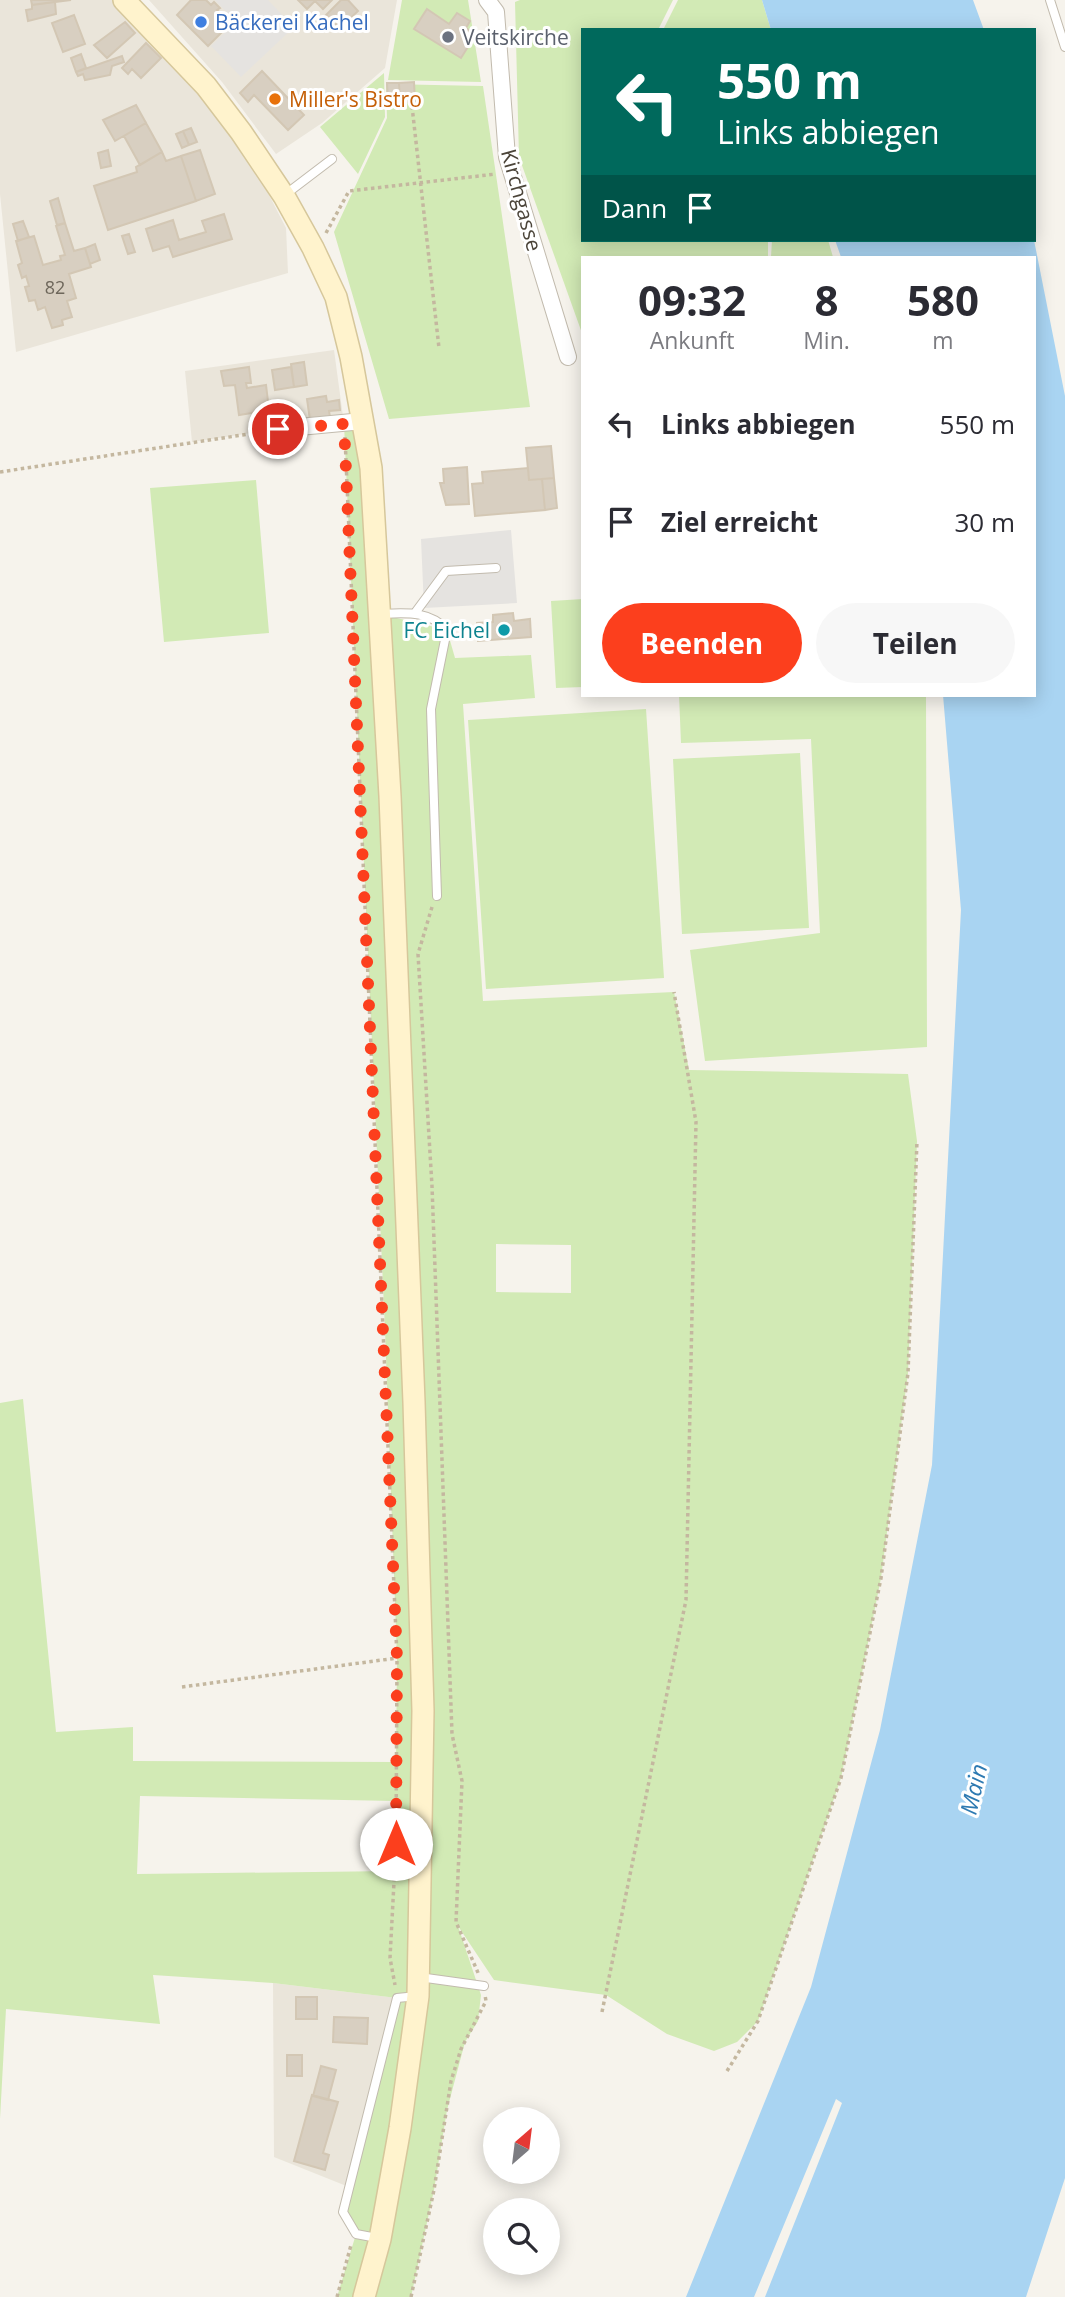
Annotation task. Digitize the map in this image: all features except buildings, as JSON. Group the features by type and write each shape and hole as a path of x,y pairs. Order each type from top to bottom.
{"main road":[{"path":"124,0 205,86 284,196 315,253 336,297 354,422 376,523 415,1429 423,1711 411,1990 400,2129 380,2239 365,2297"}],"street":[{"name":"Kirchgasse","path":"487,0 496,12 507,157 568,357"},
{"path":"278,429 354,422"}],"lane":[{"path":"1050,0 1065,47"},
{"path":"284,196 332,159"},
{"path":"415,613 446,571 496,568"},
{"path":"380,614 415,613 441,623 448,636 435,681 431,709 437,896"},
{"path":"380,2239 356,2234 343,2212 411,1990 484,1986"}],"path":[{"path":"412,106 439,348"},
{"path":"315,253 349,191 511,172"},
{"path":"354,422 397,1658 396,1844 390,1958 411,1990"},
{"path":"0,472 278,429"},
{"path":"411,2297 435,2190 451,2081 461,2049 486,2001 484,1986 456,1922 462,1781 452,1734 432,1186 418,954 437,896"},
{"path":"602,2012 686,1600 696,1122 674,992"},
{"path":"727,2071 758,2021 841,1778 881,1578 908,1373 917,1141"},
{"path":"182,1687 397,1658"},
{"path":"337,2297 356,2234"}],"shaded area":[{"path":"0,0 115,0 223,123 268,193 286,228 288,273 16,352 0,194"},
{"path":"149,0 397,0 385,68 322,123 276,154 222,82"},
{"path":"215,0 268,0 294,27 241,77 211,46 236,22"},
{"path":"334,350 344,424 278,429 192,442 185,371"},
{"path":"511,530 517,603 424,608 421,539"},
{"path":"273,1983 397,1998 349,2187 274,2157"}],"green space":[{"path":"402,0 468,0 481,82 388,80"},
{"path":"673,0 659,28 581,28 581,242 768,242 768,256 581,256 581,330 519,157 515,2"},
{"path":"678,0 762,0 770,28 664,28"},
{"path":"384,73 385,117 358,174 320,127"},
{"path":"386,84 483,86 530,407 389,419 334,232 387,118"},
{"path":"772,242 829,242 833,256 771,256"},
{"path":"363,421 380,614 447,630 455,658 531,655 535,698 463,704 483,1001 674,992 689,1070 908,1074 917,1141 908,1373 881,1578 841,1778 758,2021 737,2042 714,2051 667,2034 606,1995 494,1980 458,1926 481,1995 478,2021 465,2042 447,2110 434,2190 411,2297 337,2297 356,2234 343,2212 397,1998 273,1983 153,1975 160,2024 6,2009 0,2119 0,1403 23,1399 56,1732 133,1727 133,1761 396,1762 397,1658 385,1330 344,424","holes":["496,1244 571,1245 571,1293 496,1292","140,1796 395,1801 394,1871 137,1874"]},
{"path":"256,480 269,633 164,642 150,488"},
{"path":"581,599 581,687 556,688 551,601"},
{"path":"679,697 926,697 927,1047 705,1061 690,950 820,933 811,739 681,743"},
{"path":"646,709 664,978 486,989 468,720"},
{"path":"800,753 809,928 682,934 673,759"}],"water":[{"path":"762,0 973,0 983,28 770,28"},
{"name":"Main","path":"836,242 1034,242 1065,396 1065,2178 1026,2297 765,2297 842,2103 836,2099 754,2297 686,2297 811,1987 880,1730 932,1465 961,910 943,697 1036,697 1036,256 841,256"}],"place":[{"name":"Bäckerei Kachel","path":"201,22"},
{"name":"Veitskirche","path":"448,37"},
{"name":"Miller's Bistro","path":"275,99"},
{"name":"FC Eichel","path":"504,630"}],"route":[{"path":"278,429 344,424 385,1330 397,1658 396,1844"}]}
